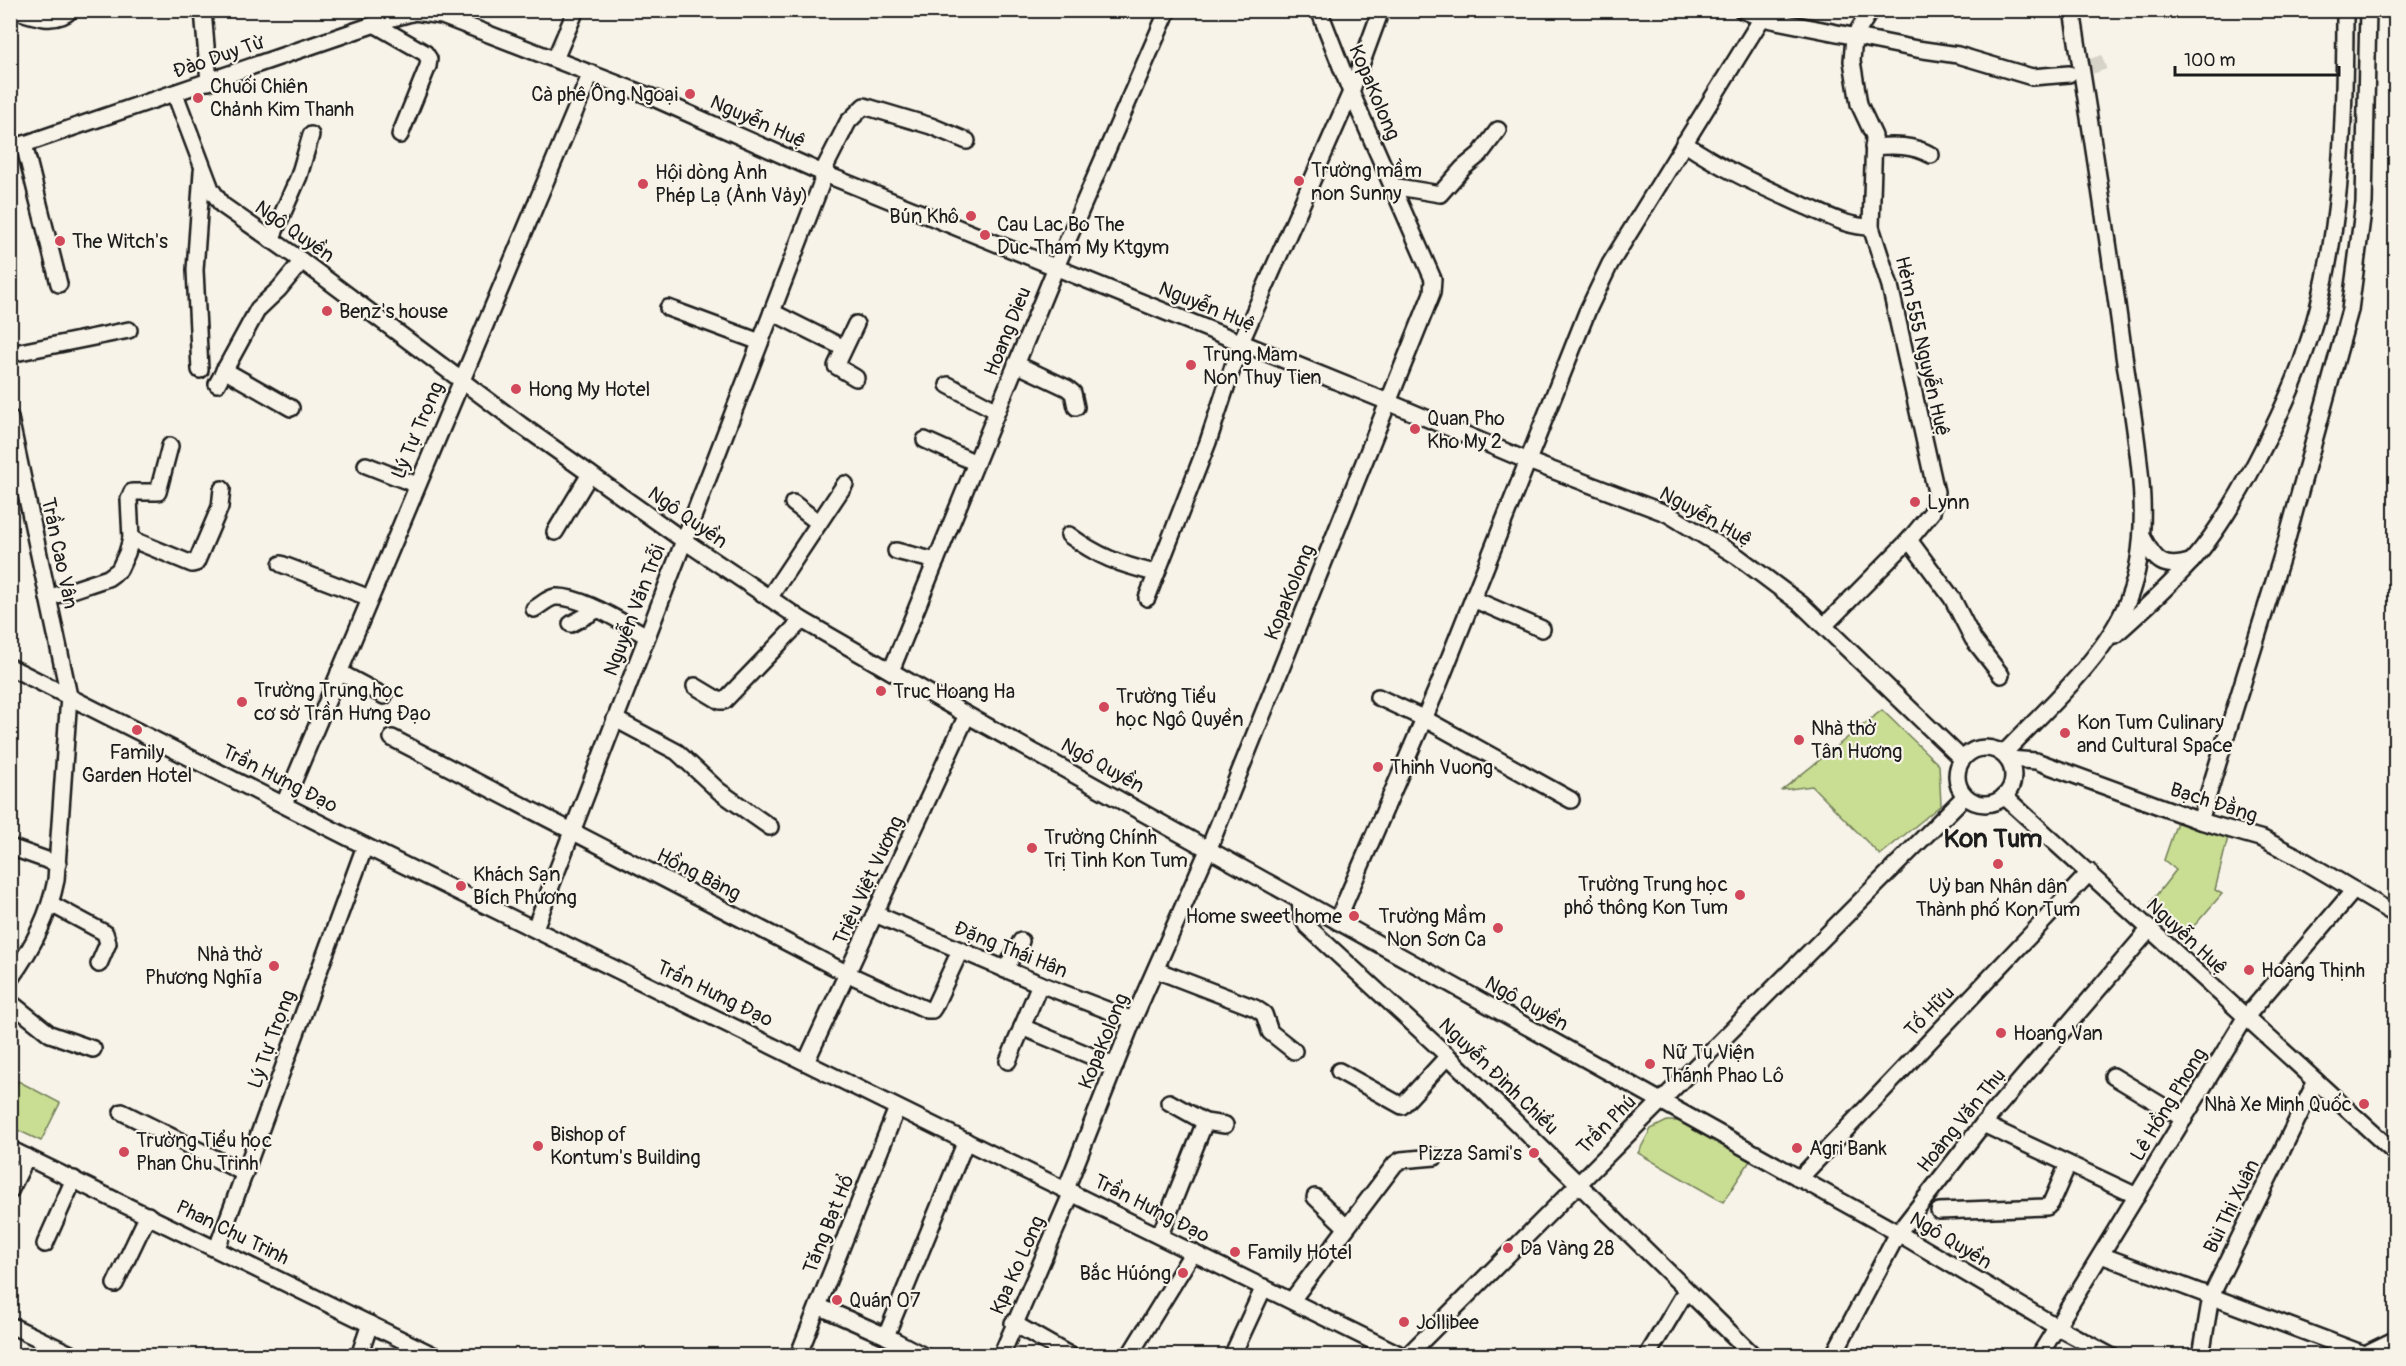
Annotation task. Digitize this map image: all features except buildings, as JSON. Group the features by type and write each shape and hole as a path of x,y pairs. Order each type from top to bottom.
{"street":[{"path":"15,10 51,18 64,16 71,10"},
{"path":"203,10 209,82"},
{"path":"555,58 576,10"},
{"name":"Hoang Dieu","path":"891,671 1056,267 1168,10"},
{"name":"KopaKolong","path":"1069,1190 1133,1020 1209,848 1432,293 1433,279 1351,92 1319,10"},
{"path":"1147,598 1208,442 1241,342 1351,92 1381,10"},
{"path":"1742,10 1762,18 1958,55 2032,78 2070,74"},
{"path":"1854,37 1870,10"},
{"path":"2005,757 2101,646 2128,602 2140,558 2142,536 2142,495 2101,191 2072,10"},
{"path":"2101,646 2134,618 2192,561 2232,504 2277,421 2302,360 2326,270 2333,224 2340,156 2345,10"},
{"path":"2200,821 2286,546 2350,310 2364,203 2368,10"},
{"name":"Đào Duy Từ","path":"17,146 376,25 400,13 415,12 442,16"},
{"name":"Nguyễn Huệ","path":"442,16 555,58 824,173 1528,461 1668,514 1737,556 1801,604 1962,759"},
{"path":"1337,921 1425,719 1587,312 1610,264 1762,18"},
{"path":"376,25 425,53 429,59 399,135"},
{"name":"Hẻm 555 Nguyễn Huệ","path":"1824,626 1909,540 1932,512 1936,492 1890,286 1871,227 1874,136 1859,104 1852,61 1854,37"},
{"name":"Lý Tự Trọng","path":"284,804 591,73"},
{"name":"Ngô Quyền","path":"175,94 211,189 222,205 302,261 590,474 802,620 966,715 1898,1233 2057,1327 2111,1356"},
{"name":"Nguyễn Văn Trỗi","path":"536,928 824,173 848,122 864,106 931,126 967,141"},
{"path":"1392,186 1440,194 1463,168 1480,154 1498,130"},
{"path":"271,240 299,176 311,135"},
{"path":"1684,143 1713,163 1771,191 1854,227 1871,227"},
{"path":"1873,147 1890,145 1919,148 1931,155"},
{"path":"17,146 59,284"},
{"path":"200,370 195,270 203,166"},
{"path":"217,384 258,309 279,290 302,261"},
{"path":"668,308 760,342"},
{"path":"772,312 844,348"},
{"path":"856,324 836,366 856,378"},
{"path":"10,354 129,330"},
{"path":"1016,364 1067,388 1073,393 1076,406"},
{"path":"224,370 291,408"},
{"path":"948,386 997,411"},
{"name":"Trần Cao Vân","path":"10,979 41,927 51,904 58,864 69,696 11,424"},
{"path":"925,440 976,463"},
{"path":"48,598 114,574 127,553 131,539 130,494 132,492 158,492 170,446"},
{"path":"366,465 417,485"},
{"path":"555,532 590,474"},
{"path":"769,598 845,484"},
{"path":"131,539 192,564 196,563 220,507 222,489"},
{"path":"793,503 819,523"},
{"path":"1069,535 1094,553 1119,564 1155,573"},
{"path":"2142,536 2149,550 2162,563 2175,566 2192,561"},
{"path":"1909,540 1952,598 1973,639 2001,675"},
{"path":"896,552 936,561"},
{"path":"281,564 370,598"},
{"path":"534,609 552,597 566,597 647,636"},
{"path":"1473,599 1542,629"},
{"path":"571,624 597,610"},
{"path":"695,686 720,701 724,701 802,620"},
{"name":"Trần Hưng Đạo","path":"10,667 365,846 1405,1356"},
{"path":"339,672 384,696"},
{"path":"1378,697 1425,719 1571,800"},
{"name":"Triệu Việt Vương","path":"806,1062 966,715"},
{"path":"615,719 677,752 719,791 770,827"},
{"name":"Hồng Bàng","path":"392,738 848,974 932,1010 960,951"},
{"path":"1989,747 2005,757 2012,769 2013,780 2004,796 1992,804 1980,804 1965,796 1957,783 1956,771 1967,753 1977,748 1989,747"},
{"name":"Bạch Đằng","path":"2005,757 2036,761 2200,821 2263,839 2396,915"},
{"name":"Trần Phú","path":"1405,1356 1965,796"},
{"name":"Nguyễn Huệ","path":"2004,796 2090,872 2149,930 2396,1154"},
{"name":"Lý Tự Trọng","path":"217,1248 365,846"},
{"path":"10,847 58,864"},
{"name":"Tố Hữu","path":"1799,1179 2090,872"},
{"name":"Lê Hồng Phong","path":"2039,1356 2245,1018 2354,890"},
{"name":"Nguyễn Đình Chiểu","path":"1300,901 1302,918 1307,926 1448,1056 1754,1356"},
{"path":"51,904 105,933 108,943 99,964"},
{"name":"Đặng Thái Hân","path":"875,914 1005,970 1133,1020"},
{"name":"Hoàng Văn Thụ","path":"1833,1356 1898,1233 1983,1124 2149,930"},
{"path":"1005,970 1021,941"},
{"path":"1156,970 1255,1008 1264,1014 1270,1032 1294,1051"},
{"path":"1008,1061 1040,984"},
{"path":"10,1002 50,1034 93,1049"},
{"path":"1022,1027 1115,1065"},
{"path":"1339,1071 1402,1106 1448,1056"},
{"path":"2113,1076 2184,1119"},
{"name":"Bùi Thị Xuân","path":"2202,1356 2211,1296 2316,1081"},
{"path":"1169,1102 1205,1122 1225,1125"},
{"name":"Tăng Bạt Hổ","path":"798,1356 897,1108"},
{"path":"122,1112 244,1173"},
{"path":"1160,1235 1205,1122"},
{"path":"1983,1124 2137,1196"},
{"path":"886,1336 966,1141"},
{"name":"Phan Chu Trinh","path":"10,1149 435,1356"},
{"path":"10,1191 27,1157"},
{"path":"1292,1300 1395,1164 1401,1160 1435,1157"},
{"path":"1939,1211 2047,1207 2051,1203 2068,1164"},
{"path":"45,1244 74,1179"},
{"name":"Kpa Ko Long","path":"1000,1356 1069,1190"},
{"path":"1315,1197 1346,1227"},
{"path":"115,1284 148,1215"},
{"path":"1129,1356 1193,1252"},
{"path":"2101,1255 2362,1355 2396,1339"},
{"path":"1232,1356 1264,1287"},
{"path":"1647,1356 1686,1291"},
{"path":"818,1306 886,1336 924,1356"},
{"path":"1013,1323 1068,1355"},
{"path":"359,1356 370,1324"},
{"path":"10,1325 75,1356"}],"green space":[{"path":"1882,710 1939,765 1941,805 1880,855 1812,786 1782,790"},
{"path":"2178,819 2229,833 2215,890 2222,894 2187,934 2151,902 2176,870 2164,860"},
{"path":"18,1081 60,1103 41,1141 11,1127 11,1095"},
{"path":"1667,1121 1680,1121 1750,1161 1723,1202 1638,1153 1651,1129"}],"tunnel":[{"path":"2069,74 2104,62"}],"place":[{"name":"Cà phê Ông Ngoại","path":"690,94"},
{"name":"Chuối Chiên Chảnh Kim Thanh","path":"198,98"},
{"name":"Trường mầm non Sunny","path":"1299,181"},
{"name":"Hội dòng Ảnh Phép Lạ (Ảnh Vảy)","path":"643,184"},
{"name":"Bún Khô","path":"971,216"},
{"name":"Cau Lac Bo The Duc Tham My Ktgym","path":"985,235"},
{"name":"The Witch's","path":"60,241"},
{"name":"Benz's house","path":"327,311"},
{"name":"Trung Mam Non Thuy Tien","path":"1191,365"},
{"name":"Hong My Hotel","path":"516,389"},
{"name":"Quan Pho Kho My 2","path":"1415,429"},
{"name":"Lynn","path":"1915,502"},
{"name":"Truc Hoang Ha","path":"881,691"},
{"name":"Trường Trung học cơ sở Trần Hưng Đạo","path":"242,702"},
{"name":"Trường Tiểu học Ngô Quyền","path":"1104,707"},
{"name":"Family Garden Hotel","path":"137,730"},
{"name":"Kon Tum Culinary and Cultural Space","path":"2065,733"},
{"name":"Nhà thờ Tân Hương","path":"1799,740"},
{"name":"Thinh Vuong","path":"1378,767"},
{"name":"Trường Chính Trị Tỉnh Kon Tum","path":"1032,848"},
{"name":"Uỷ ban Nhân dân Thành phố Kon Tum","path":"1998,864"},
{"name":"Khách Sạn Bích Phương","path":"461,886"},
{"name":"Trường Trung học phổ thông Kon Tum","path":"1740,895"},
{"name":"Home sweet home","path":"1354,916"},
{"name":"Trường Mầm Non Sơn Ca","path":"1498,928"},
{"name":"Nhà thờ Phương Nghĩa","path":"274,966"},
{"name":"Hoàng Thịnh","path":"2249,970"},
{"name":"Hoang Van","path":"2001,1033"},
{"name":"Nữ Tu Viện Thánh Phao Lô","path":"1650,1064"},
{"name":"Nhà Xe Minh Quốc","path":"2364,1104"},
{"name":"Bishop of Kontum's Building","path":"538,1146"},
{"name":"Agri Bank","path":"1797,1148"},
{"name":"Trường Tiểu học Phan Chu Trinh","path":"124,1152"},
{"name":"Pizza Sami's","path":"1534,1153"},
{"name":"Da Vàng 28","path":"1508,1248"},
{"name":"Family Hotel","path":"1235,1252"},
{"name":"Bắc Húóng","path":"1183,1273"},
{"name":"Quán 07","path":"837,1300"},
{"name":"Jollibee","path":"1404,1322"}],"district":[{"name":"Kon Tum","path":"1993,838"}]}
